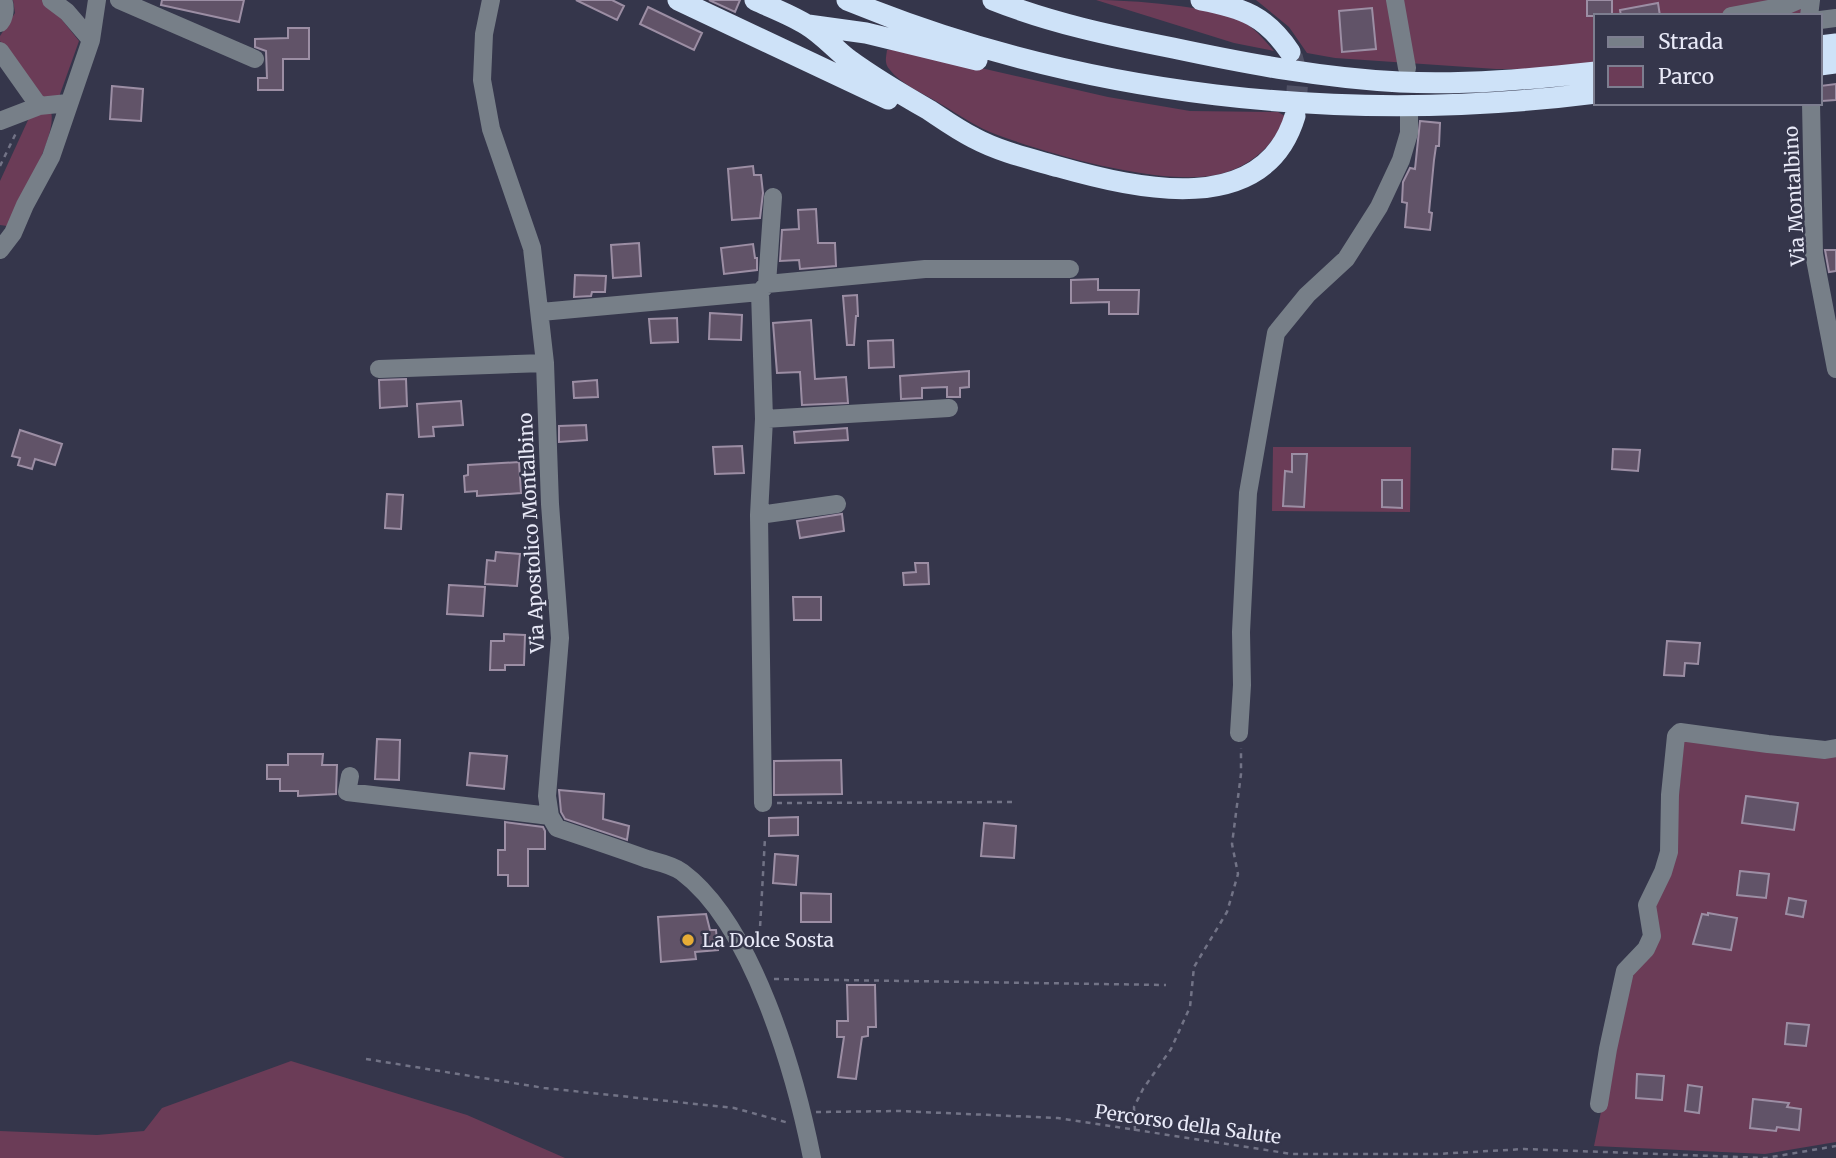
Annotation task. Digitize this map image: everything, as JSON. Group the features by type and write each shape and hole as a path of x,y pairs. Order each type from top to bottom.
{"highway":[{"path":"678,0 975,139 1026,157 1098,177 1152,187 1195,189 1235,180 1265,164 1284,143 1295,116"},
{"path":"755,0 808,25 872,75 975,139"},
{"path":"847,0 934,33 1035,62 1218,96"},
{"path":"993,0 1086,29 1232,61 1302,73 1440,83 1487,82 1594,72"},
{"path":"1201,0 1234,7 1258,17 1271,27 1290,52"},
{"path":"808,25 905,41 1101,89 1161,96 1218,96 1355,105 1542,100 1594,93"}],"street":[{"path":"0,23 5,6 3,0"},
{"path":"51,0 67,12 91,40"},
{"path":"0,250 6,232 25,205 51,157 91,40 97,0"},
{"path":"119,0 255,59"},
{"name":"Via Apostolico Montalbino","path":"491,0 484,34 482,80 491,128 532,248 545,363 550,504 560,638 547,796 550,816"},
{"path":"1395,0 1407,68"},
{"path":"1742,14 1785,6 1799,0"},
{"path":"0,51 33,109"},
{"path":"0,121 33,109 68,103"},
{"name":"Via Montalbino","path":"1811,105 1814,254 1836,369"},
{"path":"1239,733 1248,493 1276,333 1307,295 1346,259 1379,207 1401,160 1409,133 1409,116"},
{"path":"763,803 759,515 764,419 763,288 773,197"},
{"path":"541,312 925,269 1070,270"},
{"path":"379,369 545,363"},
{"path":"764,419 949,408"},
{"path":"759,515 837,504"},
{"path":"1599,1104 1625,971 1646,949 1652,936 1647,905 1663,872 1669,852 1670,795 1676,736 1680,732 1825,750 1836,748"},
{"path":"349,776 347,792 550,816 556,828 680,870 708,896 758,979 794,1080 811,1158"}],"path":[{"path":"0,166 33,109"},
{"path":"1135,1131 1134,1107 1171,1049 1189,1007 1194,967 1227,912 1238,874 1232,844 1241,774 1239,733"},
{"path":"763,803 1013,802"},
{"path":"765,838 758,979 1166,985"},
{"name":"Percorso della Salute","path":"366,1059 544,1088 734,1108 804,1120 899,1111 1058,1118 1292,1154 1437,1154 1524,1149 1766,1158 1836,1146"}],"green space":[{"path":"13,0 43,0 79,41 59,97 45,102 0,41 0,36 15,13"},
{"path":"1096,0 1170,5 1229,16 1251,27 1274,51 1234,43"},
{"path":"1256,0 1803,0 1803,14 1594,14 1594,62 1538,69 1496,69 1335,58 1307,53 1289,27"},
{"path":"898,49 1108,97 1190,111 1278,112 1285,116 1275,137 1260,153 1242,166 1220,174 1196,177 1137,172 1072,158 983,129 894,75 886,63 887,50"},
{"path":"50,109 52,119 49,133 37,167 7,226 0,225 0,181 29,118"},
{"path":"1273,447 1411,447 1410,512 1272,511"},
{"path":"1684,737 1836,752 1836,1142 1765,1154 1594,1146 1629,974 1650,951 1652,905 1674,853"},
{"path":"291,1061 467,1115 565,1158 0,1158 0,1131 97,1135 144,1131 162,1108"}],"building":[{"path":"162,0 244,0 239,22 161,5"},
{"path":"576,0 612,0 624,6 617,20"},
{"path":"709,0 740,0 735,12"},
{"path":"1587,0 1612,0 1612,14 1587,16"},
{"path":"1658,3 1660,14 1621,14 1620,10"},
{"path":"648,7 702,33 694,50 640,24"},
{"path":"1372,8 1376,49 1342,52 1339,11"},
{"path":"288,28 309,28 309,59 283,59 283,90 258,90 258,78 267,78 266,51 255,47 255,39 288,38"},
{"path":"1836,84 1836,100 1822,101 1822,86"},
{"path":"112,86 143,89 141,121 110,119"},
{"path":"1420,121 1440,123 1429,212 1432,213 1430,230 1405,227 1407,203 1402,202 1403,182 1410,168 1415,169"},
{"path":"753,166 754,175 761,175 763,193 760,218 732,220 728,169"},
{"path":"816,209 818,243 835,243 836,266 800,269 799,260 780,261 782,230 799,229 798,210"},
{"path":"639,243 641,276 613,278 611,245"},
{"path":"753,244 757,270 724,274 721,248"},
{"path":"1825,250 1836,250 1836,271 1829,272"},
{"path":"575,275 606,276 605,292 574,297"},
{"path":"1098,279 1098,290 1139,290 1138,314 1109,314 1109,302 1071,303 1071,280"},
{"path":"857,295 858,316 854,345 847,345 843,296"},
{"path":"710,313 742,315 741,340 709,339"},
{"path":"677,318 678,342 651,343 649,319"},
{"path":"811,320 815,379 846,377 848,403 802,405 800,372 777,373 773,323"},
{"path":"893,340 894,367 869,368 868,341"},
{"path":"969,371 969,387 960,388 960,397 947,397 947,387 922,388 922,398 901,399 900,376"},
{"path":"406,379 407,406 380,408 379,380"},
{"path":"597,380 598,397 574,398 573,382"},
{"path":"461,401 463,425 433,427 434,436 419,437 417,404"},
{"path":"586,425 587,440 559,442 559,426"},
{"path":"847,428 848,440 795,443 794,432"},
{"path":"20,430 62,444 55,465 35,459 32,469 18,465 20,458 12,456"},
{"path":"742,446 744,473 715,474 713,447"},
{"path":"1613,449 1640,450 1638,471 1612,469"},
{"path":"1292,454 1307,454 1304,507 1283,506 1285,471 1292,472"},
{"path":"519,462 521,493 477,496 477,491 465,492 464,476 468,475 468,465"},
{"path":"1382,480 1402,480 1402,508 1382,507"},
{"path":"387,494 403,495 401,529 385,528"},
{"path":"842,514 844,531 800,538 797,521"},
{"path":"496,552 520,554 517,586 485,584 487,560 495,561"},
{"path":"915,563 928,563 929,584 904,585 903,573 916,572"},
{"path":"449,585 485,587 483,616 447,614"},
{"path":"793,597 821,597 821,620 794,620"},
{"path":"504,634 525,635 524,665 505,665 505,670 490,670 491,641 504,641"},
{"path":"1667,641 1700,643 1698,664 1685,663 1684,676 1664,675"},
{"path":"377,739 400,740 399,780 375,779"},
{"path":"470,753 507,756 504,789 467,785"},
{"path":"288,754 323,754 322,765 337,765 336,794 298,796 298,791 280,791 280,779 267,779 267,765 288,765"},
{"path":"841,760 842,794 774,795 774,761"},
{"path":"559,790 604,794 603,819 629,826 627,840 565,819 561,812"},
{"path":"1746,796 1798,803 1794,830 1742,823"},
{"path":"798,817 798,835 769,836 769,818"},
{"path":"505,822 543,827 545,831 545,849 528,849 528,886 508,886 508,875 498,875 498,850 505,850"},
{"path":"984,823 1016,826 1014,858 981,856"},
{"path":"775,854 798,856 796,885 773,883"},
{"path":"1740,871 1769,874 1766,898 1737,895"},
{"path":"801,893 831,894 831,922 801,922"},
{"path":"1789,898 1806,901 1803,917 1786,914"},
{"name":"La Dolce Sosta","path":"706,914 710,930 716,930 718,950 695,952 696,959 661,962 658,917"},
{"path":"1702,914 1737,918 1731,950 1693,944"},
{"path":"847,985 875,985 876,1027 868,1027 868,1036 862,1037 856,1079 838,1077 844,1037 837,1037 837,1021 848,1021"},
{"path":"1787,1023 1809,1025 1806,1046 1785,1044"},
{"path":"1637,1074 1664,1076 1662,1100 1636,1098"},
{"path":"1688,1085 1702,1087 1699,1113 1685,1111"},
{"path":"1753,1099 1789,1103 1787,1107 1801,1109 1799,1130 1777,1127 1776,1131 1750,1128"}],"tunnel":[{"path":"1292,56 1298,78 1295,116"}],"place":[{"name":"La Dolce Sosta","path":"688,940"}]}
